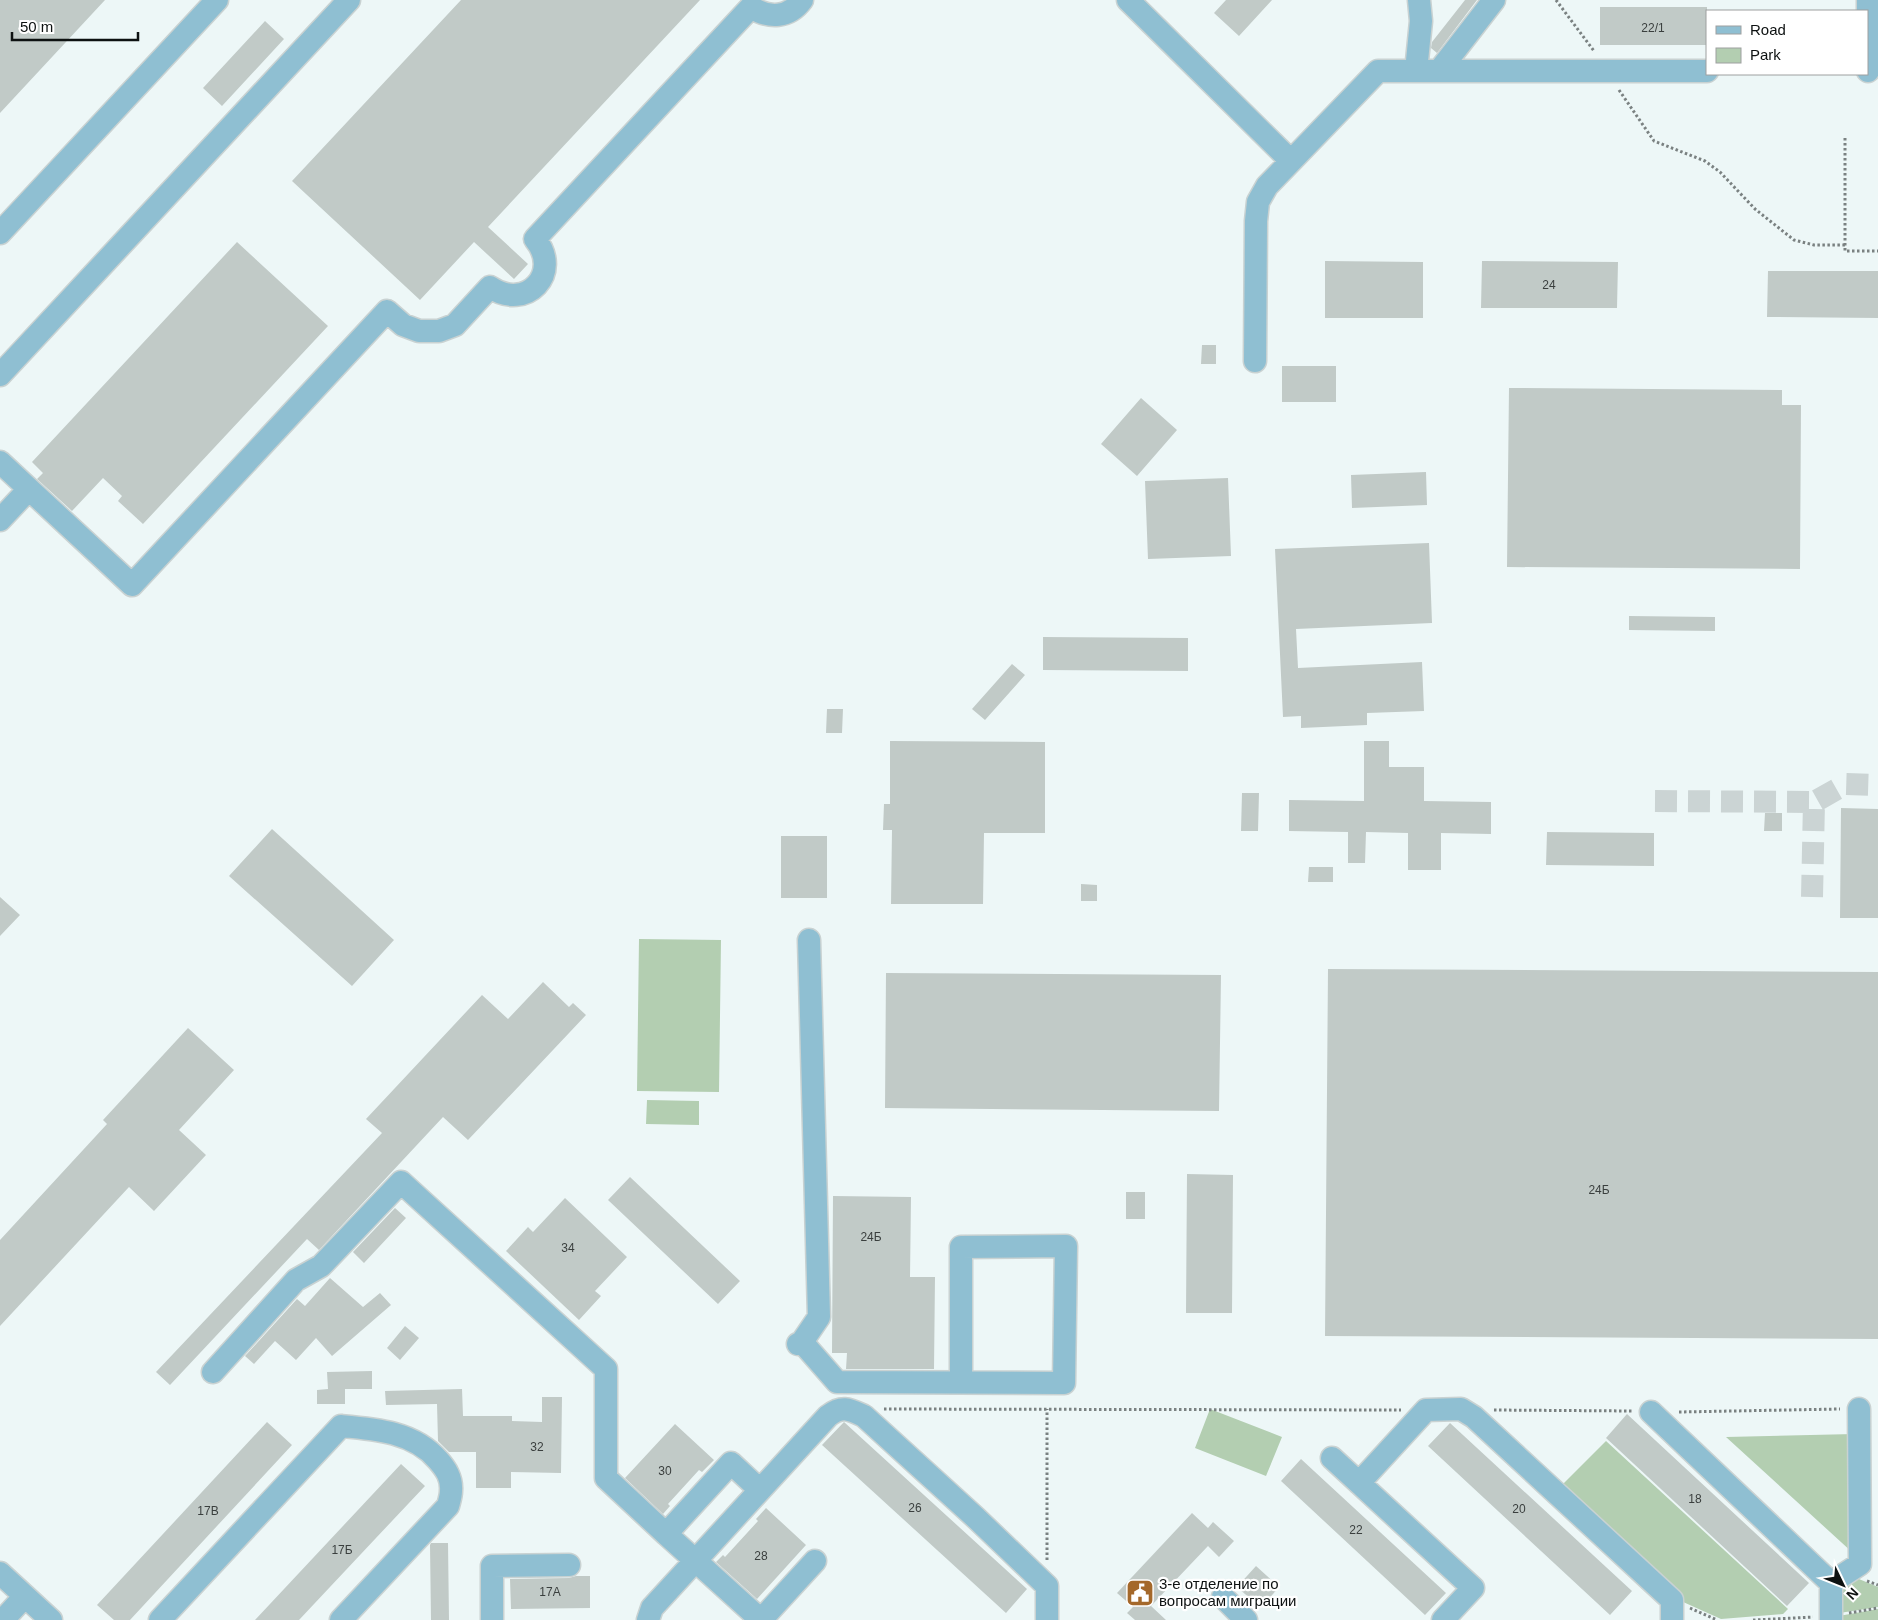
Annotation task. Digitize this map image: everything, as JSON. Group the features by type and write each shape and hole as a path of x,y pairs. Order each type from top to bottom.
{"street":[{"path":"0,232 217,0"},
{"path":"0,375 349,0"},
{"path":"0,462 132,585 387,311 403,325 419,330 439,331 455,325 490,287 498,292 516,296 525,294 533,289 544,274 546,264 541,246 535,239 752,7 759,12 777,16 786,14 794,9 802,0"},
{"path":"1128,0 1291,161"},
{"path":"1416,71 1420,11 1436,0"},
{"path":"1439,71 1494,0"},
{"path":"1868,0 1871,72"},
{"path":"1256,361 1256,221 1258,202 1267,186 1378,71 1706,71"},
{"path":"0,520 28,489"},
{"path":"810,940 819,1317 800,1343 837,1382 1064,1382 1066,1246 961,1247 961,1381"},
{"path":"213,1372 296,1280 321,1266 401,1182 606,1368 606,1478 666,1534 761,1620 815,1561"},
{"path":"648,1620 652,1608 828,1416 836,1410 847,1408 864,1416 1047,1586 1046,1620"},
{"path":"1359,1483 1426,1410 1461,1409 1474,1417 1672,1610"},
{"path":"1831,1583 1860,1564 1860,1409"},
{"path":"1651,1412 1831,1583 1831,1618"},
{"path":"160,1620 341,1426 378,1429 408,1438 429,1450 448,1471 451,1491 448,1506 342,1620"},
{"path":"1332,1458 1473,1588 1443,1620"},
{"path":"666,1534 731,1464 760,1490"},
{"path":"492,1620 492,1566 569,1565"},
{"path":"0,1573 51,1620"},
{"path":"3,1620 26,1596"},
{"path":"1223,1597 1246,1620"}],"path":[{"path":"1556,0 1587,40 1654,141 1705,161 1720,172 1755,209 1794,240 1814,245 1845,245"},
{"path":"1845,138 1845,251 1878,251"},
{"path":"847,1408 1426,1410"},
{"path":"1047,1586 1048,1409"},
{"path":"1490,1410 1651,1412 1860,1409"},
{"path":"1754,1620 1831,1618 1878,1608"},
{"path":"1672,1610 1717,1620"}],"green space":[{"path":"639,939 721,940 719,1092 637,1091"},
{"path":"647,1100 699,1101 699,1125 646,1124"},
{"path":"1210,1409 1282,1437 1266,1476 1195,1448"},
{"path":"1854,1434 1853,1553 1726,1437"},
{"path":"1606,1441 1788,1609 1783,1614 1721,1619 1672,1597 1557,1490"},
{"path":"1847,1574 1878,1587 1878,1607 1833,1614"},
{"path":"1878,1609 1878,1620 1833,1620 1833,1617"}],"building":[{"path":"0,0 105,0 0,113"},
{"path":"461,0 700,0 488,227 528,264 514,279 474,242 420,300 292,181"},
{"path":"1226,0 1272,0 1239,36 1214,13"},
{"path":"1465,0 1477,0 1437,53 1431,48 1432,42"},
{"path":"1600,7 1707,7 1706,45 1600,45"},
{"path":"265,21 284,39 222,106 203,88"},
{"path":"237,242 328,326 143,524 118,501 122,496 103,478 72,511 37,479 43,473 32,462"},
{"path":"1325,261 1423,262 1423,318 1325,318"},
{"path":"1482,261 1618,262 1617,308 1481,308"},
{"path":"1768,271 1878,271 1878,318 1767,317"},
{"path":"1202,345 1216,345 1216,364 1201,364"},
{"path":"1282,366 1336,366 1336,402 1282,402"},
{"path":"1509,388 1782,390 1782,405 1801,405 1800,569 1507,567"},
{"path":"1141,398 1177,430 1137,476 1101,444"},
{"path":"1426,472 1427,505 1352,508 1351,475"},
{"path":"1228,478 1231,556 1148,559 1145,481"},
{"path":"1429,543 1432,623 1296,629 1298,668 1422,662 1424,711 1367,713 1367,725 1301,728 1301,716 1283,717 1275,549"},
{"path":"1629,616 1715,617 1715,631 1629,630"},
{"path":"1043,637 1188,638 1188,671 1043,670"},
{"path":"1012,664 1025,675 985,720 972,709"},
{"path":"827,709 843,709 842,733 826,733"},
{"path":"890,741 1045,742 1045,833 984,833 983,904 891,904 892,830 883,830 884,804 890,804"},
{"path":"1364,741 1389,741 1389,767 1424,767 1424,801 1491,802 1491,834 1441,833 1441,870 1408,870 1408,833 1366,832 1365,863 1348,863 1348,832 1289,831 1289,800 1364,801"},
{"path":"1242,793 1259,793 1258,831 1241,831"},
{"path":"1841,808 1878,809 1878,918 1840,918"},
{"path":"1765,813 1782,813 1782,831 1764,831"},
{"path":"272,829 394,940 352,986 229,876"},
{"path":"1547,832 1654,833 1654,866 1546,865"},
{"path":"781,836 827,836 827,898 781,898"},
{"path":"1309,867 1333,867 1333,882 1308,882"},
{"path":"1081,884 1097,885 1097,901 1081,901"},
{"path":"0,897 20,915 0,936"},
{"path":"1328,969 1878,972 1878,1339 1325,1336"},
{"path":"886,973 1221,975 1219,1111 885,1108"},
{"path":"543,982 569,1007 573,1003 586,1015 468,1140 443,1117 319,1250 307,1239 170,1385 156,1372 382,1133 366,1119 482,995 508,1019"},
{"path":"188,1028 234,1070 179,1130 206,1155 154,1211 129,1187 0,1326 0,1240 107,1124 103,1120"},
{"path":"1187,1174 1233,1175 1232,1313 1186,1313"},
{"path":"630,1177 740,1281 718,1304 608,1200"},
{"path":"1126,1192 1145,1192 1145,1219 1126,1219"},
{"path":"833,1196 911,1197 910,1277 935,1277 934,1369 846,1369 847,1353 832,1353"},
{"path":"565,1198 627,1257 595,1291 601,1296 579,1320 506,1251 528,1227 533,1232"},
{"path":"395,1208 406,1218 364,1263 353,1252"},
{"path":"330,1278 363,1307 380,1293 391,1305 332,1356 316,1338 296,1360 275,1341 254,1364 245,1356 297,1299 305,1306"},
{"path":"405,1326 419,1338 400,1360 387,1348"},
{"path":"372,1371 372,1389 345,1389 345,1404 317,1404 317,1390 328,1389 327,1372"},
{"path":"462,1389 463,1416 512,1416 512,1421 542,1422 542,1397 562,1397 561,1473 511,1472 511,1488 476,1488 476,1452 449,1452 438,1441 437,1404 386,1405 385,1391"},
{"path":"1627,1414 1809,1583 1787,1606 1606,1438"},
{"path":"267,1422 292,1445 130,1620 114,1620 97,1605"},
{"path":"844,1422 1027,1589 1006,1613 822,1445"},
{"path":"1450,1423 1632,1591 1610,1615 1428,1446"},
{"path":"675,1424 714,1460 702,1472 699,1470 668,1504 670,1506 663,1514 625,1478"},
{"path":"1301,1459 1446,1593 1425,1615 1281,1481"},
{"path":"401,1464 425,1486 299,1620 255,1620"},
{"path":"766,1508 806,1545 757,1599 716,1562 723,1555 725,1557 758,1521 756,1519"},
{"path":"1192,1513 1208,1528 1213,1522 1234,1541 1219,1557 1208,1546 1151,1606 1166,1620 1135,1620 1127,1613 1133,1607 1117,1593"},
{"path":"431,1543 448,1543 449,1620 431,1620"},
{"path":"1256,1566 1279,1587 1261,1608 1237,1587"},
{"path":"590,1576 590,1608 511,1609 510,1579 569,1578"}],"tunnel":[{"path":"1812,897 1814,802 1846,784 1878,785"},
{"path":"1655,801 1814,802"}],"place":[{"name":"3-е отделение по вопросам миграции","path":"1140,1593"}]}
